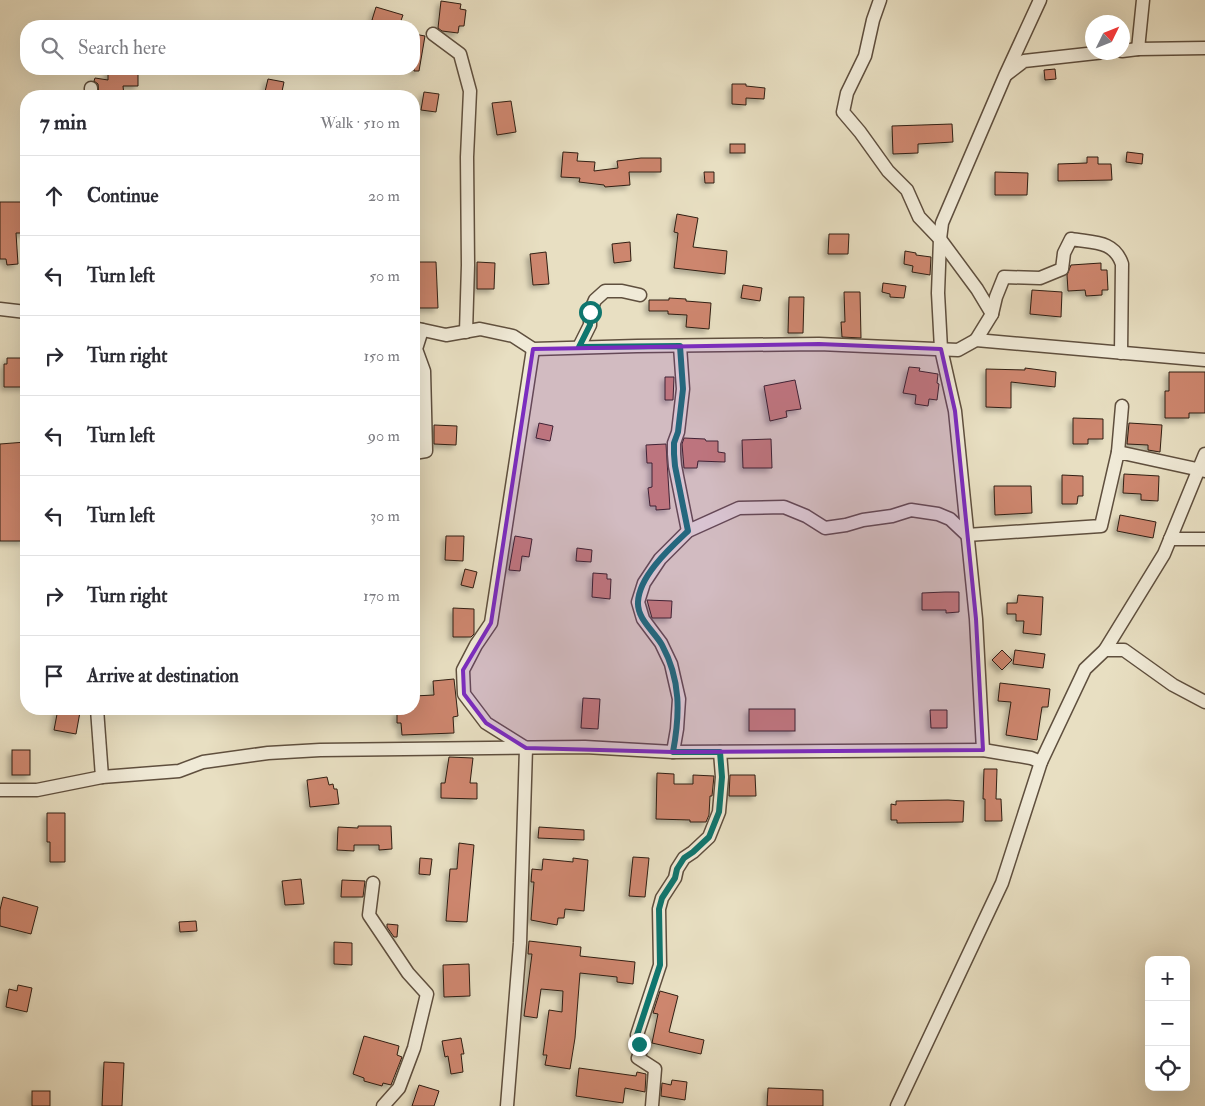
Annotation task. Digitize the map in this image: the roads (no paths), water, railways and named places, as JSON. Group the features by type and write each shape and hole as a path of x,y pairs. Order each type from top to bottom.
{"street":[{"path":"880,0 873,20 865,56 846,94 843,112 888,171 907,190 918,217 940,239 977,289 992,314"},
{"path":"982,750 976,620 955,412 941,349 938,293 940,239 942,223 1040,0"},
{"path":"1138,49 1143,0"},
{"path":"433,34 460,54 470,91 467,156 468,265 466,332"},
{"path":"1130,50 1205,48"},
{"path":"1005,76 1024,61 1085,54"},
{"path":"420,329 446,335 480,329 512,336 533,349 819,344 958,350 976,340 992,314 1004,277 1040,278 1062,269 1064,253 1071,239 1103,244 1112,247 1118,254 1122,264 1121,353"},
{"path":"579,347 590,325 590,312 595,300 604,290 640,295"},
{"path":"0,309 20,311"},
{"path":"976,340 1205,360"},
{"path":"680,346 683,389 678,432 674,443 674,454 688,531"},
{"path":"526,748 486,723 464,694 464,670 476,645 491,623 533,349"},
{"path":"420,360 424,371 426,451 420,452"},
{"path":"673,752 679,699 671,664 661,643 643,619 638,602 644,583 660,559 688,531 739,508 784,507 806,516 825,528 892,516 910,510 938,514 950,519 967,535 1102,526 1118,452 1122,406"},
{"path":"1118,452 1202,470"},
{"path":"897,1106 1002,883 1041,762 1085,670 1105,650 1164,554 1202,470 1205,454"},
{"path":"1170,538 1205,539"},
{"path":"1105,650 1124,650 1173,684 1205,702"},
{"path":"97,715 102,777"},
{"path":"0,790 36,790 102,777 179,771 204,762 268,753 320,750 586,747 673,752 982,750 1031,758 1041,762"},
{"path":"507,1106 520,943 526,748"},
{"path":"652,1106 655,1070 638,1058 640,1050 637,1035 660,965 659,909 667,888 675,878 677,869 684,858 709,837 719,812 722,777 720,752"},
{"path":"373,883 369,915 408,973 427,994 414,1048 400,1088 383,1106"}]}
